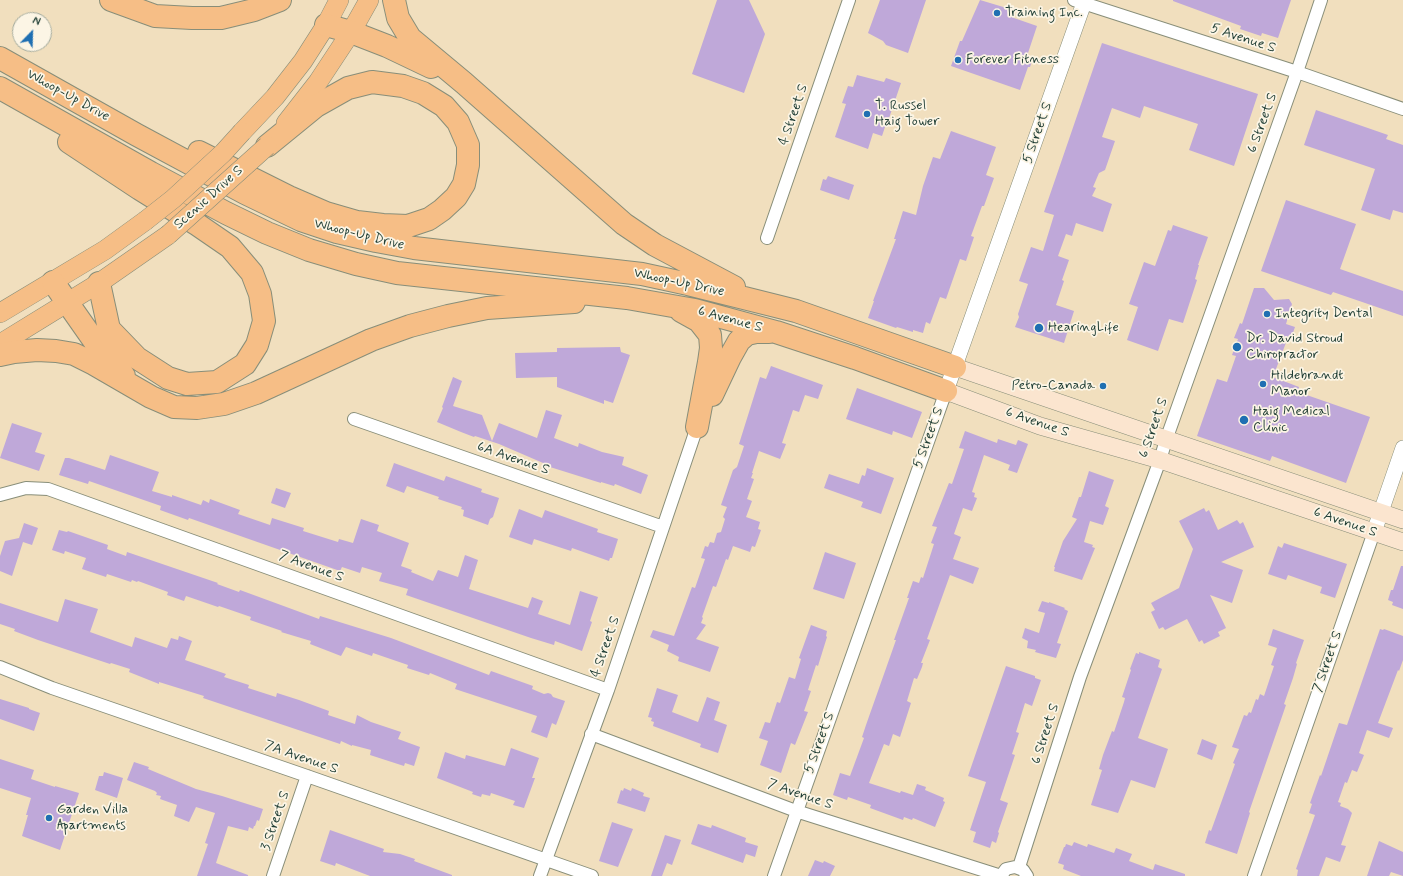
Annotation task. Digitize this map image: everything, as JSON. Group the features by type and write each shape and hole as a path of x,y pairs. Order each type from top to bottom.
{"highway":[{"path":"111,0 155,16 221,18 254,10 280,0"},
{"path":"394,0 398,18 410,38 464,83 624,224 655,245 756,300"},
{"path":"326,25 351,32 387,46 464,83"},
{"name":"Whoop-Up Drive","path":"0,58 137,135 245,193 302,220 337,232 414,248 642,274 756,300"},
{"path":"35,77 198,152 295,200 326,213 357,222 383,226 408,226 429,219 442,210 456,197 464,184 468,165 468,145 458,122 444,106 423,93 403,86 372,82 348,88 316,106 267,146"},
{"name":"Whoop-Up Drive","path":"0,88 151,173 226,213 267,234 309,250 356,264 397,273 627,298 671,306"},
{"path":"0,96 230,247 252,273 260,294 264,321 257,345 245,364 217,382 187,384 168,378 137,358 109,329 99,283"},
{"path":"53,282 95,342 134,388"},
{"path":"0,355 37,350 74,354 134,388 174,407 197,408 224,404 256,393 371,340 410,326 448,316 487,308 627,298"},
{"name":"6 Avenue S","path":"756,300 796,311 955,367"},
{"path":"671,306 699,322 710,335 711,348 697,427"},
{"name":"6 Avenue S","path":"671,306 719,316 776,332 855,358 946,391"},
{"path":"697,427 722,372 739,341 747,334 756,332 776,332"}],"main road":[{"name":"Scenic Drive S","path":"0,313 105,250 145,222 179,194 223,153 275,97 303,61 326,25 339,0"},
{"name":"Scenic Drive S","path":"0,344 99,283 168,235 267,146 318,82 351,32 369,0"},
{"name":"6 Avenue S","path":"955,367 1403,520"},
{"name":"6 Avenue S","path":"946,391 1040,426 1160,460 1403,542"}],"street":[{"name":"4 Street S","path":"766,238 848,0"},
{"name":"6 Street S","path":"1023,872 1080,677 1160,460 1321,0"},
{"name":"5 Avenue S","path":"1081,1 1297,72 1403,109"},
{"name":"5 Street S","path":"774,876 955,367 1081,1"},
{"name":"6A Avenue S","path":"354,419 662,527"},
{"name":"4 Street S","path":"540,876 608,690 697,427"},
{"name":"7 Street S","path":"1254,876 1403,448"},
{"name":"7 Avenue S","path":"1,495 26,488 48,489 608,690"},
{"name":"7A Avenue S","path":"0,667 52,688 592,876"},
{"name":"7 Avenue S","path":"591,734 796,811 1001,876"},
{"name":"3 Street S","path":"273,876 307,776"},
{"path":"1001,876 1003,872 1010,867 1023,872"}],"building":[{"path":"717,0 749,0 765,34 744,93 692,74"},
{"path":"880,0 926,0 908,53 886,45 883,41 868,33"},
{"path":"980,0 1010,9 1008,14 1014,18 1037,26 1027,56 1033,58 1030,67 1028,67 1020,90 951,66 960,41 962,41"},
{"path":"1173,0 1291,0 1278,38 1262,33 1261,36 1240,29 1241,26"},
{"path":"1102,43 1258,94 1234,166 1189,150 1198,124 1144,106 1140,118 1112,108 1102,137 1115,141 1105,170 1099,173 1093,187 1096,188 1092,196 1112,204 1103,232 1076,223 1072,236 1066,234 1058,256 1069,260 1056,305 1074,311 1064,343 1015,327 1028,284 1019,281 1031,247 1043,251 1054,215 1044,212"},
{"name":"T. Russel Haig Tower","path":"857,75 884,82 886,78 901,83 882,136 873,133 868,149 835,137 846,104 842,103 848,86 853,87"},
{"path":"1316,110 1388,135 1386,139 1403,145 1403,213 1393,210 1390,220 1361,210 1375,169 1304,145"},
{"path":"951,131 996,147 986,175 994,178 971,236 974,237 966,261 960,259 946,299 940,297 930,324 926,322 923,333 896,328 868,318 896,239 894,239 903,211 916,215 923,186 933,157 940,159"},
{"path":"828,176 854,185 849,200 820,190 823,179 826,180"},
{"path":"1286,200 1356,224 1340,269 1403,291 1403,316 1333,292 1331,295 1261,271"},
{"path":"1173,225 1208,237 1198,265 1195,279 1197,280 1183,323 1169,319 1158,351 1127,340 1138,307 1129,304 1144,262 1155,266 1168,230 1171,231"},
{"path":"1254,288 1264,288 1274,300 1289,299 1292,304 1286,324 1295,327 1290,341 1287,340 1273,377 1299,387 1298,392 1370,417 1346,483 1272,456 1270,461 1197,436 1217,379 1227,382 1236,356 1232,355 1238,339 1234,338 1240,323 1242,324"},
{"path":"620,347 621,352 630,355 613,403 604,400 604,404 557,387 557,377 516,378 515,353 557,352 557,348"},
{"path":"771,366 823,385 818,399 805,395 799,412 793,410 782,443 786,444 780,459 759,451 751,478 754,479 747,499 752,501 746,517 760,522 758,529 761,530 755,547 752,546 750,552 733,546 728,560 726,559 716,587 713,586 702,617 701,623 706,625 696,639 719,647 710,672 678,661 679,657 667,651 669,645 650,637 653,630 674,636 692,587 695,588 705,559 701,558 705,546 708,547 710,542 714,543 717,533 721,532 725,519 723,517 727,507 721,505 733,470 737,467 744,446 739,444 760,377 766,379"},
{"path":"453,377 462,381 453,406 482,415 492,441 499,423 537,438 546,410 562,415 554,438 578,447 579,443 602,452 624,457 622,465 648,475 641,494 615,484 614,486 601,483 550,467 499,444 475,436 474,437 437,422"},
{"path":"857,388 922,412 912,438 893,431 892,435 846,419"},
{"path":"12,423 42,433 35,452 45,455 39,471 0,458"},
{"path":"965,431 997,443 998,439 1016,445 1018,440 1028,444 1017,473 1008,470 1010,465 984,455 972,492 975,493 974,497 977,498 972,511 963,508 954,534 961,537 953,559 979,568 973,584 950,575 927,639 930,640 921,663 923,663 922,667 917,679 914,678 907,701 911,703 900,737 893,734 889,746 884,744 869,783 900,793 901,791 913,795 917,784 926,787 925,790 944,798 943,801 945,802 935,827 913,818 912,820 904,817 903,820 870,808 871,805 848,797 847,800 833,795 840,773 850,776 896,640 894,640 909,598 907,598 913,581 919,583 921,577 923,578 934,544 931,543 937,527 932,526 949,483 952,484 964,449 959,448"},
{"path":"110,455 159,472 152,491 172,497 172,495 201,505 203,500 209,503 210,499 240,510 238,514 270,525 272,518 304,528 303,531 338,542 339,539 353,543 361,519 379,525 377,531 409,543 401,566 433,581 438,570 458,577 465,555 478,560 469,589 528,608 532,597 543,601 538,614 570,625 580,591 598,597 590,621 592,622 582,651 555,641 554,645 531,638 406,595 408,589 379,581 382,573 362,567 360,573 342,567 340,571 189,518 188,520 160,510 161,506 89,481 88,484 59,475 65,458 105,470"},
{"path":"394,463 444,481 446,476 482,489 481,492 499,498 493,517 490,519 488,525 463,516 464,510 461,509 462,507 438,499 439,497 407,486 404,493 386,486"},
{"path":"867,468 894,478 881,514 861,507 863,502 824,488 829,474 859,484 862,475 865,476"},
{"path":"1089,471 1114,480 1105,506 1109,508 1103,525 1090,521 1084,542 1093,545 1092,547 1095,548 1082,580 1054,571 1054,567 1063,541 1077,519 1072,517 1079,497 1081,497"},
{"path":"276,488 291,493 285,508 271,503"},
{"path":"1204,508 1206,512 1209,510 1218,530 1237,520 1240,524 1243,522 1254,547 1221,562 1243,570 1232,603 1210,595 1226,628 1218,632 1220,636 1204,644 1202,640 1199,642 1187,619 1165,630 1163,627 1159,629 1151,612 1155,610 1151,603 1179,588 1193,549 1179,521"},
{"path":"519,509 542,518 545,510 598,529 597,532 618,539 612,558 610,558 609,561 572,548 571,551 534,539 532,545 509,537"},
{"path":"24,523 38,528 32,545 23,542 12,576 0,571 0,556 5,541 19,538"},
{"path":"59,530 68,531 108,545 107,549 126,556 127,552 218,583 217,584 239,592 240,590 319,619 320,616 391,638 489,675 491,671 533,686 532,689 544,694 551,694 553,697 565,701 556,725 552,723 547,738 531,732 537,716 455,689 457,684 430,673 429,675 407,668 408,665 373,653 372,656 346,647 341,656 310,644 311,641 281,632 282,631 250,620 251,617 219,606 218,607 186,596 184,601 167,595 168,592 138,581 132,580 131,582 107,574 106,577 82,569 86,558 65,551 64,554 52,550"},
{"path":"1284,543 1347,564 1335,598 1320,593 1322,587 1288,575 1286,580 1268,574 1278,546 1282,548"},
{"path":"825,552 856,563 844,599 813,589"},
{"path":"1401,566 1403,566 1403,609 1392,605 1393,602 1388,600"},
{"path":"65,599 98,609 90,632 132,647 135,637 167,648 171,638 178,640 179,636 192,641 185,660 226,674 224,677 249,685 248,688 276,697 277,693 299,700 329,711 328,715 355,724 357,715 371,722 401,732 398,739 420,747 414,766 405,763 404,766 370,755 371,750 352,746 341,741 340,744 203,698 204,696 159,682 159,684 129,672 130,669 111,663 110,664 38,640 14,631 15,629 0,624 0,603 58,622"},
{"path":"1042,601 1065,608 1064,609 1068,611 1057,643 1061,644 1056,658 1027,648 1028,641 1022,638 1025,628 1039,633 1045,613 1038,611"},
{"path":"811,625 827,631 827,637 818,666 816,665 808,690 811,691 804,711 808,712 795,745 791,743 781,773 760,765 768,741 759,738 765,722 770,723 777,702 780,703 789,677 795,679 801,659 799,658"},
{"path":"1273,629 1304,640 1284,704 1286,705 1249,812 1250,813 1237,854 1205,843 1209,830 1211,831 1235,764 1233,763 1239,749 1232,747 1244,715 1247,716 1249,712 1251,713 1256,699 1258,700 1260,694 1264,696 1274,666 1271,665 1277,648 1268,645"},
{"path":"1380,629 1403,636 1403,660 1378,723 1393,728 1389,738 1367,730 1359,753 1364,755 1357,772 1352,770 1347,783 1345,782 1338,802 1341,803 1340,806 1348,809 1352,813 1341,845 1346,846 1340,862 1326,857 1319,876 1297,876 1298,870 1296,869 1315,815 1309,813 1312,804 1310,803 1339,723 1347,725"},
{"path":"1139,652 1160,660 1158,667 1162,669 1138,738 1168,749 1155,788 1131,780 1118,813 1091,805 1102,770 1099,769 1103,755 1112,731 1114,732 1124,702 1125,698 1122,697 1131,670 1130,669 1136,653 1139,654"},
{"path":"1006,666 1035,676 1035,678 1041,680 1032,706 1025,703 1016,732 1019,733 1012,754 1015,755 1000,800 1008,803 998,832 996,843 992,841 990,848 973,842 976,832 970,830 986,782 968,776"},
{"path":"657,688 678,695 672,712 698,722 707,697 720,702 714,720 727,725 718,753 700,747 701,744 653,726 654,722 651,721 652,718 648,717"},
{"path":"0,699 40,713 34,731 0,719"},
{"path":"1202,739 1217,745 1212,760 1197,754"},
{"path":"511,748 539,758 532,778 535,778 524,808 513,805 515,801 491,793 490,796 482,794 481,797 472,794 473,792 437,778 445,752 465,759 466,755 505,766"},
{"name":"Garden Villa Apartments","path":"0,759 34,770 31,779 79,793 60,850 22,836 31,798 0,788"},
{"path":"134,762 149,767 148,769 196,789 263,809 259,821 257,820 253,829 249,827 248,831 228,826 216,863 248,876 197,876 208,844 205,843 215,813 196,807 189,822 174,816 177,805 160,799 161,796 156,795 157,793 155,791 127,780"},
{"path":"104,772 123,778 117,798 95,790 99,776 103,776"},
{"path":"624,788 631,791 632,788 644,793 643,796 650,798 645,812 617,803 621,790 623,791"},
{"path":"612,822 633,829 618,867 599,861"},
{"path":"698,824 711,828 712,825 746,838 745,842 758,846 755,857 746,854 743,863 691,844"},
{"path":"330,830 384,849 383,852 400,854 415,859 414,861 452,876 370,876 336,863 335,866 320,861"},
{"path":"665,835 681,840 672,865 667,863 662,876 651,876"},
{"path":"1379,841 1403,852 1403,876 1391,872 1389,876 1367,876"},
{"path":"1074,842 1087,847 1088,844 1114,853 1116,848 1132,854 1129,861 1153,870 1155,864 1185,874 1185,876 1081,876 1063,869 1064,865 1058,863 1066,844 1072,846"},
{"path":"815,860 823,863 824,861 835,866 830,876 808,876"}],"place":[{"name":"Training Inc.","path":"997,13"},
{"name":"Forever Fitness","path":"958,60"},
{"name":"T. Russel Haig Tower","path":"867,114"},
{"name":"Integrity Dental","path":"1267,314"},
{"name":"HearingLife","path":"1039,328"},
{"name":"Dr. David Stroud Chiropractor","path":"1237,347"},
{"name":"Hildebrandt Manor","path":"1263,384"},
{"name":"Petro-Canada","path":"1103,386"},
{"name":"Haig Medical Clinic","path":"1244,420"},
{"name":"Garden Villa Apartments","path":"49,818"}]}
